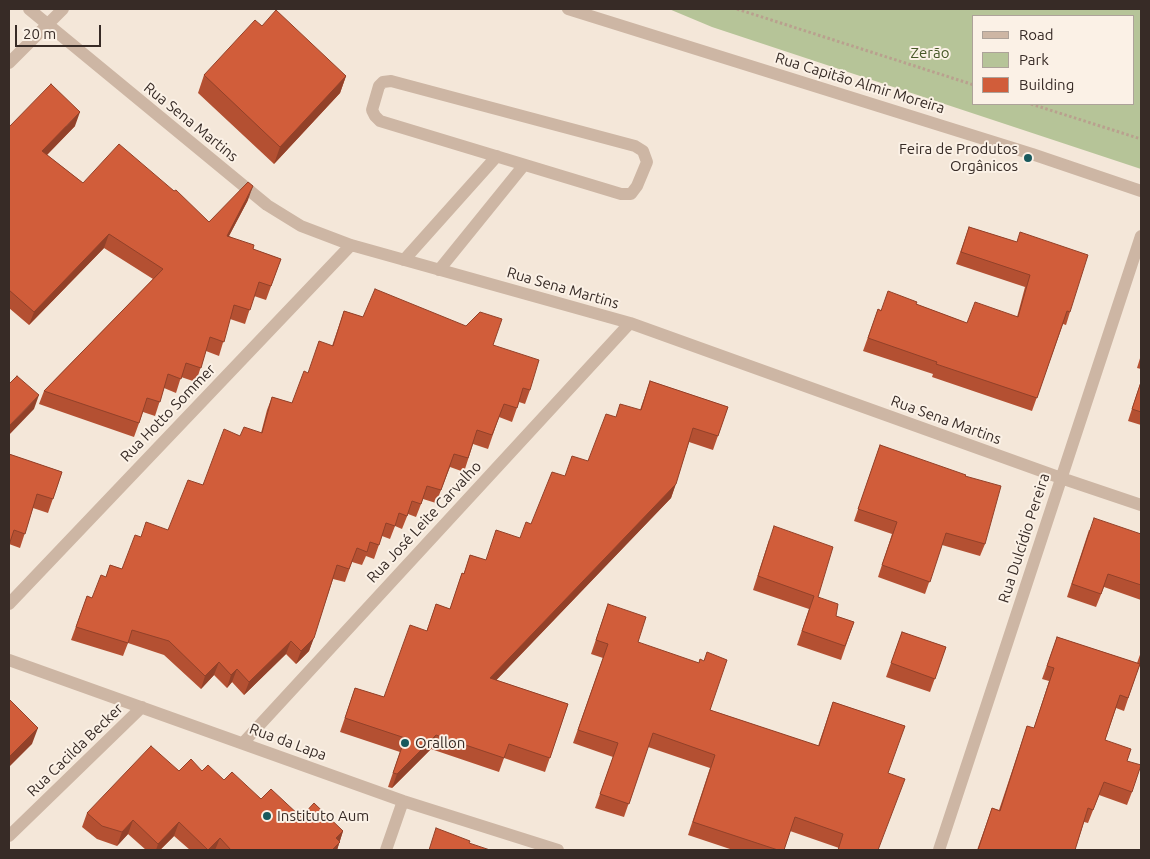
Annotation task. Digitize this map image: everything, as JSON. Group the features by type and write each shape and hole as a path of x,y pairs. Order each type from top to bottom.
{"street":[{"name":"Rua Sena Martins","path":"29,9 267,205 301,226 351,245 630,323 1141,505"},
{"path":"9,63 63,9"},
{"name":"Rua Capitão Almir Moreira","path":"568,9 1023,151 1141,191"},
{"path":"391,81 635,146 643,152 647,162 637,186 631,194 621,194 524,165 380,121 374,116 372,110 379,86 383,82 391,81"},
{"path":"404,260 497,156"},
{"path":"439,270 524,165"},
{"name":"Rua Dulcídio Pereira","path":"939,850 1141,236"},
{"name":"Rua Hotto Sommer","path":"9,604 351,245"},
{"name":"Rua José Leite Carvalho","path":"243,744 630,323"},
{"name":"Rua da Lapa","path":"9,660 403,800 558,850"},
{"name":"Rua Cacilda Becker","path":"9,836 142,707"},
{"path":"386,850 403,800"}],"path":[{"path":"737,9 972,84"},
{"path":"1034,105 1141,139"}],"green space":[{"name":"Zerão","path":"669,9 1141,9 1141,169 712,27"}],"building":[{"path":"276,10 346,76 280,147 204,75 255,20 262,26"},
{"path":"51,84 80,112 42,151 83,183 119,144 174,191 176,190 209,222 248,182 253,186 227,236 254,245 253,249 281,259 271,286 259,282 250,310 234,305 224,342 210,337 201,368 186,363 181,379 168,374 160,402 147,398 139,423 44,391 163,269 109,234 34,312 9,290 9,127"},
{"path":"969,227 1017,242 1020,232 1088,255 1070,312 1067,311 1037,398 936,364 937,362 868,338 878,309 881,311 888,291 917,302 916,304 967,323 975,302 1018,317 1030,275 961,252"},
{"path":"375,289 466,326 480,312 502,319 493,345 539,360 530,390 523,388 517,408 504,404 492,435 477,430 468,458 454,454 441,490 427,486 421,504 412,501 407,516 399,513 395,526 386,523 379,545 370,542 367,552 357,548 349,569 337,565 314,638 301,651 291,641 249,682 237,669 231,675 219,662 205,676 169,641 132,630 128,643 76,627 87,596 92,598 101,575 106,577 110,565 122,569 135,535 141,537 146,522 168,530 188,480 203,485 224,429 240,436 244,427 262,433 272,397 292,403 304,371 308,373 319,341 333,346 344,311 363,317"},
{"path":"17,376 39,395 9,426 9,384"},
{"path":"650,381 728,407 718,436 693,428 676,484 490,678 568,704 550,758 509,744 504,758 436,735 397,774 393,773 405,738 345,718 355,688 384,697 410,625 427,631 436,604 450,609 470,555 486,560 496,530 520,538 526,522 531,524 552,472 565,476 572,456 588,461 606,414 616,417 620,404 641,410"},
{"path":"1141,382 1141,412 1132,409"},
{"path":"880,445 965,476 1001,486 985,544 946,533 930,582 882,565 897,522 858,509"},
{"path":"9,454 62,472 53,499 37,494 25,534 14,530 9,545"},
{"path":"1094,518 1141,534 1141,585 1108,574 1101,594 1072,584"},
{"path":"774,526 833,547 818,597 838,604 836,616 854,622 845,646 802,631 814,596 758,576"},
{"path":"608,604 646,617 638,642 699,663 700,659 704,661 707,652 727,660 710,710 819,746 833,702 905,726 888,773 905,779 878,850 838,850 843,834 795,817 784,850 778,850 693,822 715,755 653,733 629,804 600,794 618,743 578,730 608,644 596,640"},
{"path":"902,632 946,647 935,679 891,663"},
{"path":"1057,637 1140,664 1128,698 1120,695 1105,740 1131,749 1127,761 1141,765 1132,792 1104,782 1093,810 1088,808 1075,850 978,850 992,808 1000,811 1027,726 1034,728 1054,668 1047,666"},
{"path":"9,699 38,728 9,757"},
{"path":"151,746 179,771 191,759 202,771 208,765 224,780 232,772 261,799 271,789 301,817 314,803 343,831 336,838 340,842 332,850 231,850 220,838 208,850 179,822 158,844 133,820 122,832 102,826 87,813"},
{"path":"436,828 470,841 469,843 490,850 429,850"}],"place":[{"name":"Feira de Produtos Orgânicos","path":"1028,158"},
{"name":"Orallon","path":"405,743"},
{"name":"Instituto Aum","path":"267,816"}]}
